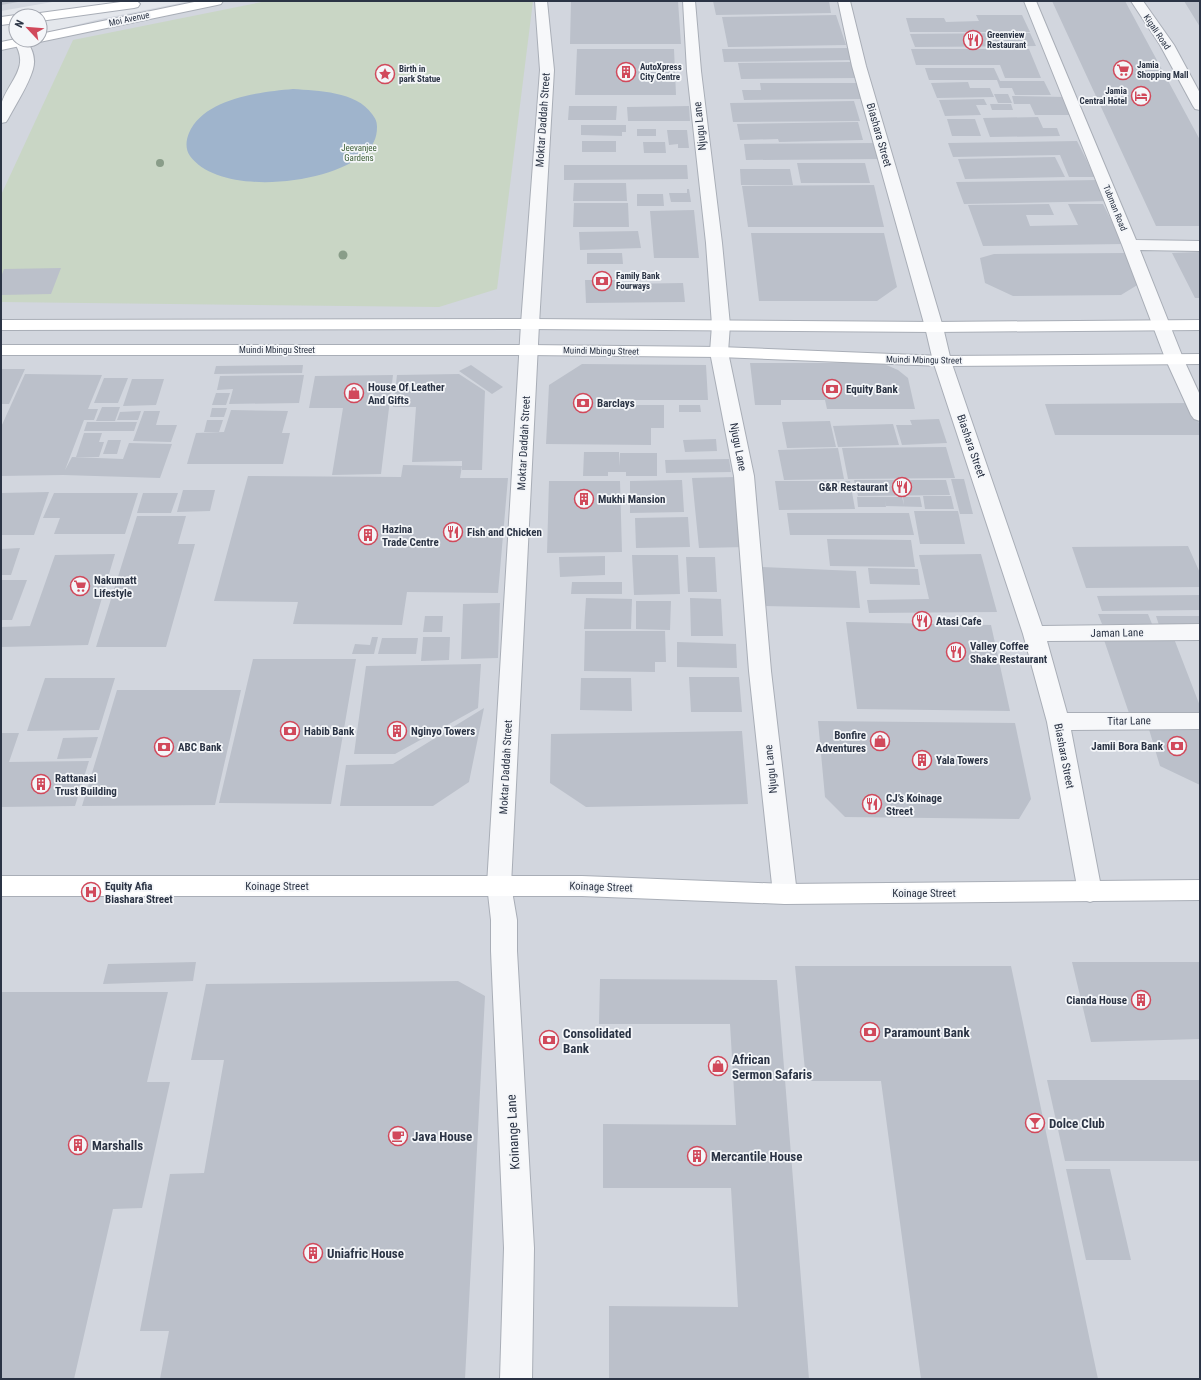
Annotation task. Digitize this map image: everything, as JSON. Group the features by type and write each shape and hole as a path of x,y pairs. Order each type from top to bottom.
{"street":[{"name":"Moi Avenue","path":"48,15 146,1"},
{"name":"Moi Avenue","path":"48,36 218,1"},
{"name":"Moktar Daddah Street","path":"499,885 528,350 547,70 541,1"},
{"name":"Njugu Lane","path":"689,1 694,71 714,244 721,325 719,352 744,476 760,671 786,894"},
{"name":"Biashara Street","path":"844,1 859,66 934,327 942,361 1034,634 1058,722 1090,892"},
{"name":"Tubman Road","path":"1030,1 1130,245 1174,358 1200,414"},
{"name":"Kigali Road","path":"1136,1 1167,45 1200,106"},
{"path":"1,119 27,68 26,48"},
{"path":"1130,245 1200,246"},
{"path":"1,325 530,324 934,327 1200,325"},
{"name":"Muindi Mbingu Street","path":"1,350 528,350 719,352 942,361 1174,358 1200,359"},
{"name":"Jaman Lane","path":"1034,634 1200,632"},
{"name":"Titar Lane","path":"1058,722 1200,721"},
{"name":"Koinage Street","path":"1,886 499,885 582,886 786,894 1200,890"},
{"name":"Koinange Lane","path":"499,885 504,920 504,958 519,1248 516,1379"}],"shaded area":[{"path":"1,1 58,1 18,8 8,8 8,10 1,11"},
{"path":"190,1 1200,1 1200,1379 1,1379 1,44 8,43 8,48 48,48 48,32 96,20"}],"green space":[{"name":"Jeevanjee Gardens","path":"267,1 533,1 497,289 439,307 1,302 1,195 73,40"}],"water":[{"path":"293,89 336,94 347,97 365,106 374,117 377,125 374,142 370,148 349,164 327,173 302,179 276,182 249,182 225,177 205,169 190,156 186,144 189,133 196,121 207,112 220,104 234,99 265,92"}],"building":[{"path":"1,1 18,1 18,2 1,5"},
{"path":"571,1 678,1 681,44 570,44"},
{"path":"713,1 829,1 831,13 716,15"},
{"name":"Jamia Shopping Mall","path":"1052,1 1125,1 1200,140 1200,226 1156,226"},
{"path":"1184,1 1200,1 1200,27"},
{"path":"836,15 846,45 728,47 722,17"},
{"path":"976,15 1022,15 1030,32 910,32 906,18 944,18 946,22 979,21"},
{"name":"Greenview Restaurant","path":"1030,33 1036,46 915,47 910,34"},
{"path":"849,48 853,60 724,62 722,49"},
{"name":"AutoXpress City Centre","path":"577,49 674,49 676,95 575,95"},
{"path":"911,49 1029,49 1041,78 1005,78 1000,65 916,65"},
{"path":"851,62 856,78 741,79 738,63"},
{"path":"925,68 994,68 1000,81 1044,81 1051,95 1015,95 1012,88 1000,88 997,80 929,80"},
{"path":"968,82 970,88 990,88 994,97 937,98 931,83"},
{"path":"760,83 859,83 863,99 744,100 742,90 761,90"},
{"path":"994,94 1008,94 1012,103 998,103"},
{"path":"1012,96 1065,97 1072,115 1035,115 1030,104 1014,104"},
{"path":"984,99 987,105 976,105 981,115 945,116 939,100"},
{"path":"854,101 860,121 733,122 730,103"},
{"path":"990,104 1011,104 1013,110 992,110"},
{"path":"569,106 617,106 616,120 568,120"},
{"path":"689,106 690,121 628,121 627,107"},
{"path":"1038,117 1043,128 1057,128 1060,136 990,137 983,118"},
{"path":"947,119 975,119 981,136 952,136"},
{"path":"858,122 863,140 779,142 778,139 740,140 737,124"},
{"path":"581,125 626,125 626,132 622,132 622,136 581,135"},
{"path":"637,129 656,129 656,136 637,136"},
{"path":"667,130 687,130 689,148 678,148 678,144 669,145"},
{"path":"582,141 616,141 616,152 582,152"},
{"path":"1077,141 1095,177 1069,177 1060,155 953,157 948,143"},
{"path":"643,142 665,142 666,153 644,153"},
{"path":"875,143 879,159 746,160 744,144"},
{"path":"1055,157 1065,177 965,179 958,159"},
{"path":"797,163 865,163 870,183 801,183"},
{"path":"564,165 687,165 688,179 564,180"},
{"path":"740,169 790,169 793,185 741,185"},
{"path":"1098,180 1109,201 964,204 956,182"},
{"path":"574,183 626,183 627,201 573,201"},
{"path":"874,185 884,227 748,227 742,186"},
{"path":"687,189 689,189 691,202 671,202 669,193 687,193"},
{"path":"637,194 663,194 664,206 637,206"},
{"path":"574,203 628,203 629,227 573,227"},
{"path":"1049,204 1054,215 1026,215 1030,226 1078,225 1068,204 1103,204 1123,244 983,246 968,205"},
{"path":"694,210 699,258 654,258 650,211"},
{"path":"638,231 641,248 580,250 579,232"},
{"path":"751,233 884,233 897,287 877,301 759,301"},
{"path":"1200,252 1200,298 1195,298 1172,253"},
{"path":"587,253 622,253 623,264 587,264"},
{"path":"1125,253 1139,284 1121,295 1013,296 985,283 980,258 994,254"},
{"path":"61,268 51,294 1,295 1,277 4,269"},
{"path":"585,280 619,280 620,284 683,283 685,302 586,303"},
{"name":"Equity Bank","path":"750,363 882,363 898,370 908,378 915,409 827,409 825,400 781,400 781,405 755,405"},
{"name":"Barclays","path":"582,364 706,365 708,400 619,400 618,405 664,405 664,428 651,428 651,445 546,444 549,385"},
{"path":"303,365 302,373 214,374 216,366"},
{"path":"471,365 503,387 492,394 459,371"},
{"path":"1,369 25,369 9,404 1,404"},
{"path":"25,374 102,375 88,409 98,409 94,420 84,420 65,470 72,457 123,459 129,443 172,444 160,478 63,475 1,476 1,427"},
{"path":"459,374 485,391 482,470 462,470 462,461 412,462 416,407 393,407 397,375"},
{"path":"304,375 299,403 229,404 233,389 217,390 220,376"},
{"path":"393,375 381,474 332,475 343,408 309,408 315,376"},
{"path":"104,378 128,378 118,403 94,403"},
{"path":"132,379 164,379 156,405 123,406"},
{"path":"216,393 230,393 226,405 212,405"},
{"path":"1191,403 1200,426 1200,435 1055,435 1045,404"},
{"path":"679,405 700,405 701,412 679,412"},
{"path":"102,407 120,407 115,421 96,421"},
{"path":"212,408 227,408 224,417 210,417"},
{"path":"231,410 288,411 282,433 290,433 283,464 187,464 196,433 224,432"},
{"path":"141,411 138,420 117,420 120,412"},
{"path":"144,411 160,411 156,425 177,425 171,442 133,441"},
{"path":"939,419 947,443 902,445 896,425 912,425 910,420"},
{"path":"207,420 223,420 219,432 204,432"},
{"path":"830,421 836,447 787,448 782,422"},
{"path":"87,422 137,422 134,431 84,431"},
{"path":"893,424 899,445 838,447 833,426"},
{"path":"84,433 102,433 99,442 104,442 99,457 76,457"},
{"path":"716,439 717,451 685,452 683,440"},
{"path":"108,440 121,440 117,454 103,454"},
{"path":"946,447 955,478 848,479 842,448"},
{"path":"838,448 844,479 784,480 778,450"},
{"path":"584,452 619,452 619,466 620,453 657,453 657,476 626,476 626,472 608,472 608,476 583,476"},
{"path":"729,459 731,472 666,473 665,460"},
{"name":"Hazina Trade Centre","path":"403,465 462,466 460,478 508,478 498,593 407,592 402,625 293,624 298,602 214,601 248,476 401,477"},
{"path":"736,477 745,547 699,548 692,478"},
{"path":"951,479 964,479 973,514 960,514"},
{"path":"682,480 684,512 630,513 630,481"},
{"name":"G&R Restaurant","path":"854,480 946,480 950,495 858,496"},
{"name":"Mukhi Mansion","path":"549,481 620,481 622,552 547,553"},
{"path":"775,481 850,481 855,509 779,510"},
{"path":"183,490 215,490 210,511 177,512"},
{"path":"49,492 34,535 1,535 1,493"},
{"path":"54,493 138,493 125,534 54,534 60,518 43,518"},
{"path":"143,493 178,493 171,513 137,513"},
{"path":"923,496 951,496 954,509 925,509"},
{"path":"857,497 902,497 904,505 903,497 920,497 922,507 886,506 885,500 886,507 858,507"},
{"path":"914,511 958,511 965,544 920,544"},
{"path":"787,513 909,513 914,535 790,535"},
{"path":"137,516 186,516 178,544 195,544 166,647 96,647"},
{"path":"688,517 690,547 636,548 635,518"},
{"path":"827,539 911,540 915,567 830,566"},
{"path":"1188,546 1200,573 1200,587 1086,588 1072,547"},
{"path":"20,548 11,575 1,575 1,549"},
{"path":"115,554 88,645 1,647 1,627 30,626 55,555"},
{"path":"981,554 997,612 869,613 867,600 929,599 919,555"},
{"path":"632,555 678,555 680,594 634,595"},
{"path":"605,556 605,575 560,577 559,557"},
{"path":"686,557 715,557 717,592 688,592"},
{"path":"760,567 856,571 860,608 764,606"},
{"path":"868,568 918,569 920,585 870,584"},
{"path":"1,580 27,580 12,620 1,620"},
{"path":"572,582 622,582 622,594 571,594"},
{"path":"1200,595 1200,610 1102,611 1097,596"},
{"path":"586,598 632,599 631,629 584,629"},
{"path":"690,598 721,599 723,636 691,636"},
{"path":"636,601 671,601 670,630 636,629"},
{"path":"500,603 498,658 461,659 463,604"},
{"path":"1098,614 1148,614 1152,624 1102,624"},
{"path":"425,616 443,616 442,632 423,632"},
{"path":"1156,616 1200,616 1200,628 1160,628"},
{"path":"846,622 991,625 1010,711 857,709"},
{"path":"585,631 665,631 666,662 655,662 655,672 584,671"},
{"path":"1173,636 1200,706 1200,715 1130,716 1103,637"},
{"path":"372,637 378,637 374,654 352,654 355,644 370,645"},
{"path":"423,637 450,637 449,660 421,661"},
{"path":"382,638 418,638 416,654 378,654"},
{"path":"677,642 736,644 737,668 677,667"},
{"name":"Habib Bank","path":"253,659 356,659 331,804 219,803"},
{"name":"Nginyo Towers","path":"481,664 478,708 395,754 354,754 366,666"},
{"path":"689,677 739,677 742,712 691,712"},
{"path":"45,678 115,678 99,730 27,731"},
{"path":"581,678 631,678 632,711 580,710"},
{"name":"ABC Bank","path":"117,690 241,690 215,805 82,806"},
{"path":"484,708 469,782 433,806 340,806 346,765 393,764"},
{"name":"Yala Towers","path":"818,721 1015,723 1031,799 1019,819 845,817 825,797"},
{"name":"Jamii Bora Bank","path":"1148,726 1200,727 1200,785 1160,766"},
{"path":"742,731 748,804 586,807 550,783 551,734"},
{"name":"Rattanasi Trust Building","path":"1,733 19,733 9,762 89,761 75,806 1,807"},
{"path":"98,737 91,758 57,759 63,738"},
{"path":"196,962 193,981 103,984 108,964"},
{"name":"Cianda House","path":"1072,962 1200,962 1200,1039 1091,1042"},
{"path":"795,966 1011,966 1098,1379 921,1379 881,1081 806,1081"},
{"name":"Mercantile House","path":"600,979 777,980 809,1379 609,1379 609,1306 738,1307 731,1188 603,1188 603,1124 736,1125 730,1024 599,1024"},
{"name":"Uniafric House","path":"458,981 485,996 465,1379 160,1379 169,1331 140,1331 170,1174 204,1173 224,1060 191,1060 206,984"},
{"name":"Marshalls","path":"1,992 168,992 147,1082 170,1082 142,1208 113,1209 74,1379 1,1379"},
{"path":"1047,1080 1200,1080 1200,1161 1065,1161"},
{"path":"1066,1169 1110,1169 1131,1260 1086,1260"}],"place":[{"name":"Greenview Restaurant","path":"973,40"},
{"name":"Jamia Shopping Mall","path":"1123,70"},
{"name":"AutoXpress City Centre","path":"626,72"},
{"name":"Birth in park Statue","path":"385,74"},
{"name":"Jamia Central Hotel","path":"1141,96"},
{"name":"Family Bank Fourways","path":"602,281"},
{"name":"Equity Bank","path":"832,389"},
{"name":"House Of Leather And Gifts","path":"354,393"},
{"name":"Barclays","path":"583,403"},
{"name":"G&R Restaurant","path":"902,487"},
{"name":"Mukhi Mansion","path":"584,499"},
{"name":"Fish and Chicken","path":"453,532"},
{"name":"Hazina Trade Centre","path":"368,535"},
{"name":"Nakumatt Lifestyle","path":"80,586"},
{"name":"Atasi Cafe","path":"922,621"},
{"name":"Valley Coffee Shake Restaurant","path":"956,652"},
{"name":"Habib Bank","path":"290,731"},
{"name":"Nginyo Towers","path":"397,731"},
{"name":"Bonfire Adventures","path":"880,741"},
{"name":"Jamii Bora Bank","path":"1177,746"},
{"name":"ABC Bank","path":"164,747"},
{"name":"Yala Towers","path":"922,760"},
{"name":"Rattanasi Trust Building","path":"41,784"},
{"name":"CJ’s Koinage Street","path":"872,804"},
{"name":"Equity Afia Biashara Street","path":"91,892"},
{"name":"Cianda House","path":"1141,1000"},
{"name":"Paramount Bank","path":"870,1032"},
{"name":"Consolidated Bank","path":"549,1040"},
{"name":"African Sermon Safaris","path":"718,1066"},
{"name":"Dolce Club","path":"1035,1123"},
{"name":"Java House","path":"398,1136"},
{"name":"Marshalls","path":"78,1145"},
{"name":"Mercantile House","path":"697,1156"},
{"name":"Uniafric House","path":"313,1253"}]}
